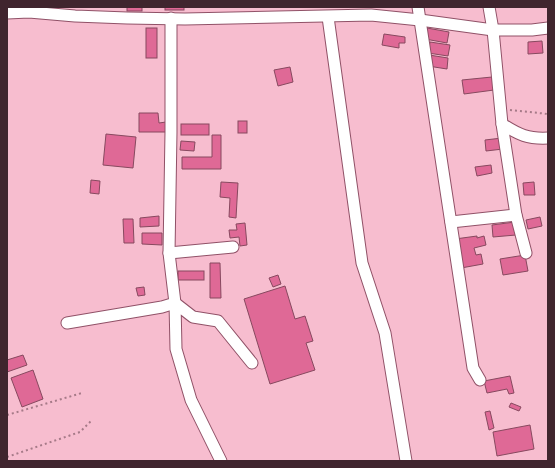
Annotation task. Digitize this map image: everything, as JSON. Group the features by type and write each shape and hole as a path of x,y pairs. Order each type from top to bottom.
{"street":[{"path":"418,7 473,368 480,380"},
{"path":"489,7 494,30 502,124 516,216 526,253"},
{"path":"7,12 120,18 328,17 371,15 494,30 548,31"},
{"path":"328,17 362,263 385,333 406,461"},
{"path":"171,18 169,252 175,303 176,349 191,400 221,461"},
{"path":"502,124 523,136 548,138"},
{"path":"451,222 516,216"},
{"path":"169,252 232,247"},
{"path":"68,323 162,307 175,303"},
{"path":"175,303 193,317 218,321 252,363"}],"path":[{"path":"500,109 548,114"},
{"path":"7,415 82,393"},
{"path":"7,457 80,432 92,420"}],"building":[{"path":"127,7 142,7 142,11 127,11"},
{"path":"165,7 184,7 184,10 165,10"},
{"path":"146,28 157,28 157,58 146,58"},
{"path":"427,28 449,32 447,43 425,39"},
{"path":"384,34 405,37 405,43 399,43 399,48 382,45"},
{"path":"542,41 543,53 528,54 528,42"},
{"path":"430,42 450,45 448,56 428,53"},
{"path":"429,55 448,58 447,69 428,66"},
{"path":"290,67 293,82 278,86 274,70"},
{"path":"492,77 494,90 464,94 462,80"},
{"path":"139,113 158,113 159,123 166,122 166,132 139,132"},
{"path":"238,121 247,121 247,133 238,133"},
{"path":"181,124 209,124 209,135 181,135"},
{"path":"106,134 136,137 133,168 103,165"},
{"path":"212,135 221,135 221,169 182,169 182,157 212,157"},
{"path":"502,138 503,149 486,151 485,140"},
{"path":"181,141 195,142 194,151 180,150"},
{"path":"491,165 492,173 477,176 475,167"},
{"path":"91,180 100,181 99,194 90,193"},
{"path":"221,182 238,183 236,218 229,217 230,198 220,197"},
{"path":"534,182 535,195 524,195 523,183"},
{"path":"159,216 159,226 140,227 140,218"},
{"path":"540,217 542,226 528,229 526,220"},
{"path":"123,219 133,219 134,243 124,243"},
{"path":"515,222 516,235 493,237 492,225"},
{"path":"245,223 247,245 240,246 239,237 230,238 229,230 237,230 236,224"},
{"path":"142,233 162,233 162,245 142,244"},
{"path":"477,236 477,238 484,236 486,245 474,248 476,255 481,254 483,264 461,268 455,239"},
{"path":"525,255 528,271 503,275 500,259"},
{"path":"210,263 220,263 221,298 210,298"},
{"path":"178,271 204,271 204,280 178,280"},
{"path":"278,275 281,284 273,287 269,278"},
{"path":"285,286 295,319 305,316 313,341 306,343 315,370 270,384 244,299"},
{"path":"144,287 145,295 138,296 136,288"},
{"path":"23,355 27,365 7,372 7,360"},
{"path":"33,370 43,399 22,407 11,378"},
{"path":"510,376 514,393 509,394 507,389 487,393 484,381"},
{"path":"511,403 521,407 519,411 509,407"},
{"path":"490,411 494,428 489,430 485,412"},
{"path":"530,425 534,449 497,456 493,432"}]}
